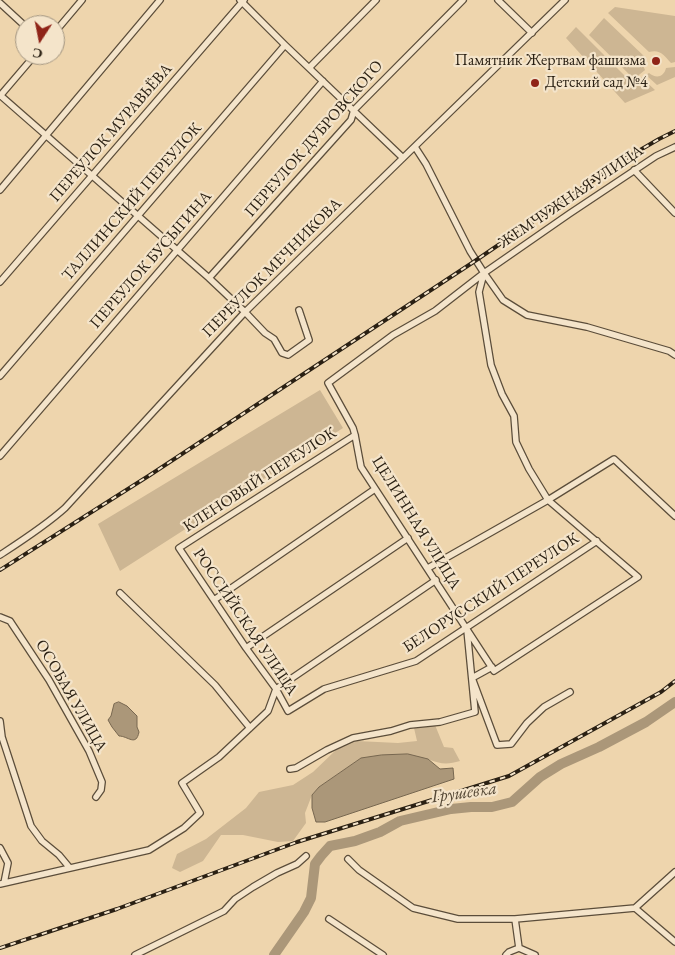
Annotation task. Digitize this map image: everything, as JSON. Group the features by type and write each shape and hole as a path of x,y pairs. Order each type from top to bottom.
{"street":[{"path":"65,20 82,0"},
{"path":"0,190 160,0"},
{"path":"309,68 376,0"},
{"name":"ПЕРЕУЛОК ДУБРОВСКОГО","path":"209,278 351,120 354,110 463,0"},
{"path":"498,0 532,33"},
{"name":"ПЕРЕУЛОК МЕЧНИКОВА","path":"0,554 32,534 65,508 245,312 566,0"},
{"path":"242,1 403,158"},
{"name":"ПЕРЕУЛОК МУРАВЬЁВА","path":"0,282 242,1"},
{"path":"0,3 15,17"},
{"name":"ТАЛЛИНСКИЙ ПЕРЕУЛОК","path":"0,376 285,45"},
{"path":"26,65 0,95 209,278 274,339 282,353 288,355 309,340 299,310"},
{"name":"ПЕРЕУЛОК БУСЫГИНА","path":"0,456 323,81"},
{"path":"415,147 426,164 470,250 503,300 527,315 587,327 669,351 675,355"},
{"name":"ЖЕМЧУЖНАЯ УЛИЦА","path":"484,273 634,170 675,147"},
{"path":"634,170 675,213"},
{"path":"472,678 493,669 638,577 548,500 529,470 516,442 514,416 502,394 491,365 479,292 484,273"},
{"name":"ЦЕЛИННАЯ УЛИЦА","path":"484,273 435,311 393,335 328,383 355,435 361,467 493,669"},
{"name":"КЛЕНОВЫЙ ПЕРЕУЛОК","path":"179,548 355,435"},
{"path":"428,568 548,500 614,458 675,516"},
{"path":"214,600 374,489"},
{"path":"246,648 408,538"},
{"name":"БЕЛОРУССКИЙ ПЕРЕУЛОК","path":"288,711 324,689 416,662 597,541"},
{"name":"РОССИЙСКАЯ УЛИЦА","path":"179,548 276,689 288,711"},
{"path":"0,848 8,863 2,884 149,850 184,828 200,813 182,783 219,758 268,711 276,689 436,580"},
{"path":"120,593 215,685 250,728"},
{"name":"ОСОБАЯ УЛИЦА","path":"0,617 10,621 49,680 89,751 102,782 101,790 96,797"},
{"path":"290,769 296,768 353,738 440,722 475,712 466,628"},
{"path":"472,678 496,745 511,744 527,723 544,707 570,692"},
{"path":"0,721 2,737 31,826 42,841 59,855 69,868"},
{"path":"135,955 224,910 235,899 253,887 296,864 306,856"},
{"path":"348,859 359,870 413,908 458,919 515,919 635,908 675,872"},
{"path":"635,908 675,942"},
{"path":"329,919 384,955"},
{"path":"515,919 519,948"},
{"path":"506,955 519,948 535,955"}],"shaded area":[{"path":"615,7 675,16 675,62 671,63 659,52 649,52 608,13"},
{"path":"604,18 645,57 642,63 645,70 634,79 589,35"},
{"path":"576,27 633,84 641,77 655,90 625,103 566,38"},
{"path":"675,67 675,77 657,85 646,75 649,73 659,76 662,75 666,68"},
{"path":"320,390 343,428 120,571 98,524"},
{"path":"119,702 127,706 137,716 139,732 134,740 119,736 108,720 114,704"},
{"path":"435,725 444,747 453,748 460,761 444,763 428,759 361,758 319,787 312,795 305,813 306,823 293,841 278,842 243,835 221,835 203,861 180,872 172,868 177,854 206,839 246,808 259,792 293,785 313,772 336,750 357,741 398,743 417,741 414,728"},
{"path":"408,754 428,759 440,769 453,768 454,779 325,822 316,822 312,808 312,795 319,787 361,758"}],"waterway":[{"name":"Грушевка","path":"274,955 304,912 311,898 315,864 330,846 355,841 380,832 400,821 451,809 492,807 512,802 540,777 561,764 599,747 646,722 675,702"}],"railway":[{"path":"0,570 150,475 472,263 623,160 675,131"},
{"path":"0,948 117,909 297,842 509,776 661,692 675,681"}],"place":[{"name":"Памятник Жертвам фашизма","path":"656,61"},
{"name":"Детский сад №4","path":"535,83"}]}
